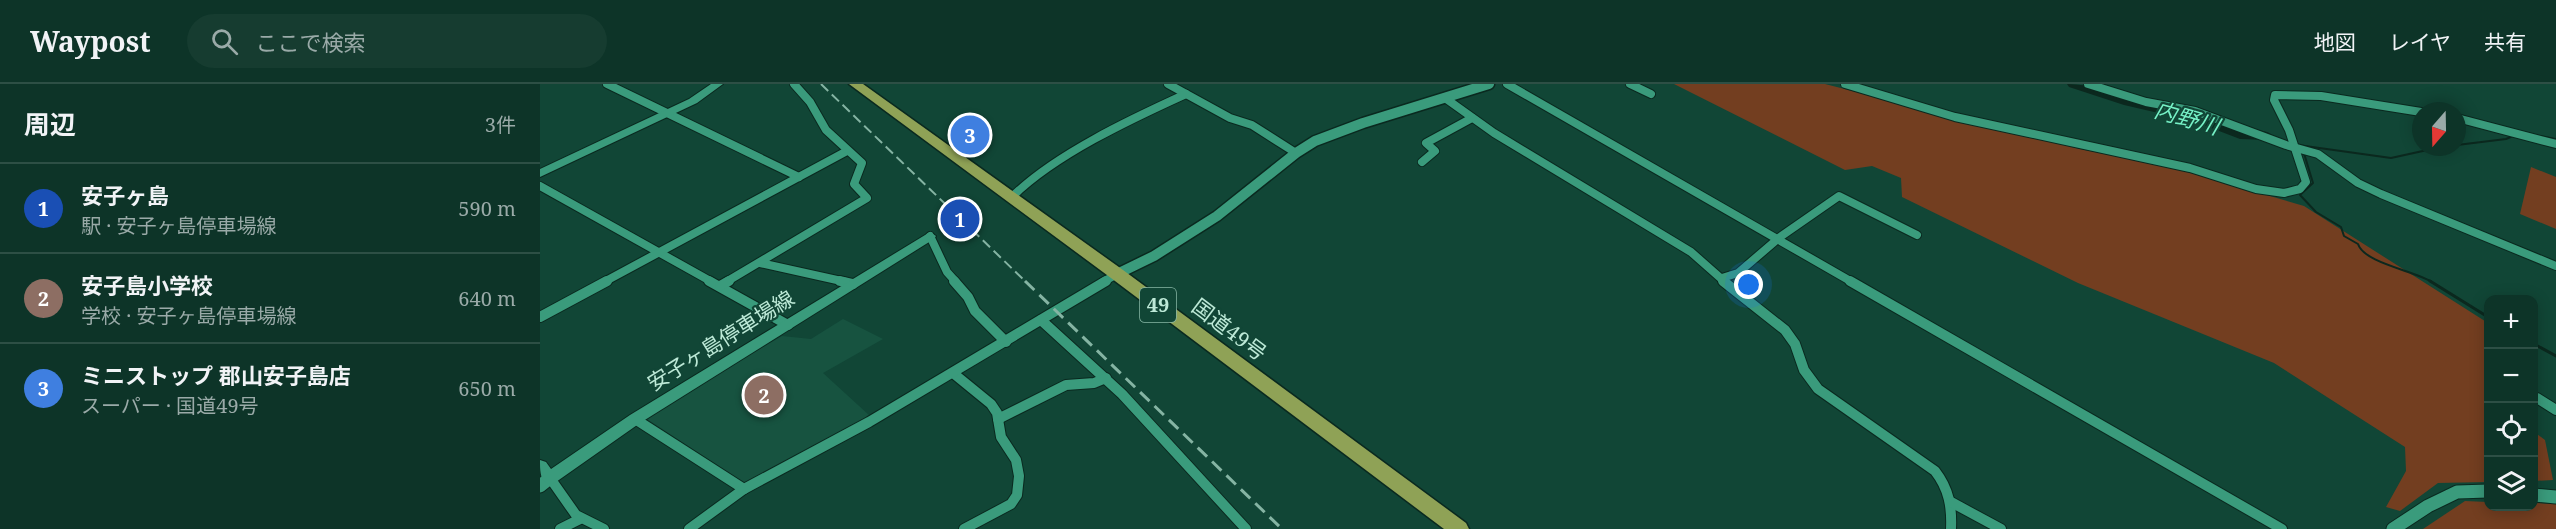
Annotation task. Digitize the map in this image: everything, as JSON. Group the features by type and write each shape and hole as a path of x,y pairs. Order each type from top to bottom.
{"highway":[{"name":"国道49号","path":"855,84 1117,274 1459,529"}],"main road":[{"path":"540,173 693,101 718,84"},
{"name":"安子ヶ島停車場線","path":"545,482 635,419 930,236"},
{"path":"540,466 545,482"}],"street":[{"path":"607,84 799,177"},
{"path":"720,286 867,198 854,184 862,163 826,130 810,102 794,84"},
{"path":"1168,84 1230,117 1252,124 1296,153"},
{"path":"689,529 744,489 869,422 1117,274 1154,256 1217,216 1296,153 1331,134 1490,84"},
{"path":"1507,84 2282,529"},
{"path":"1630,84 1651,94"},
{"path":"1845,84 1911,102 1954,117 2190,168 2228,181 2277,193 2300,189 2306,182 2295,148 2274,100 2277,90 2412,110"},
{"path":"2088,84 2146,102 2195,111 2295,148 2318,154 2358,183 2381,194 2556,266"},
{"path":"1012,197 1019,193 1023,184 1033,176 1139,115 1186,94"},
{"path":"1445,98 1472,118 1683,247 1744,299 1785,330 1795,344 1808,376 1818,389 1935,471 1948,488 1951,502 1951,529"},
{"path":"1422,162 1435,151 1426,142 1472,118"},
{"path":"2466,120 2556,144"},
{"path":"540,317 848,150"},
{"path":"540,186 788,325"},
{"path":"1722,278 1738,273 1839,196 1917,235"},
{"path":"930,236 947,272 968,297 975,311 1006,342"},
{"path":"760,263 795,269 853,284"},
{"path":"1041,320 1106,378 1246,529"},
{"path":"953,373 991,404 998,419 1001,437 1016,460 1020,476 1017,495 1006,508 964,529"},
{"path":"998,419 1066,385 1094,383 1106,378"},
{"path":"2538,399 2556,410"},
{"path":"635,419 744,489"},
{"path":"545,482 580,519 604,529"},
{"path":"2393,529 2409,517 2455,493 2464,490 2484,491"},
{"path":"2538,495 2556,496"},
{"path":"1951,502 2001,529"},
{"path":"560,529 580,519"}],"shaded area":[{"path":"1674,84 1825,84 2080,149 2171,167 2304,206 2484,320 2484,482 2438,483 2400,511 2386,507 2406,471 2405,447 2274,363 2078,283 1902,197 1901,178 1872,166 1845,170"},
{"path":"2531,167 2556,177 2556,229 2520,214"},
{"path":"843,319 883,339 823,373 870,416 744,483 644,417 782,336 811,339"},
{"path":"2538,435 2545,440 2553,480 2538,481"},
{"path":"2465,501 2484,502 2484,511 2538,511 2538,503 2556,504 2556,529 2423,529"}],"waterway":[{"name":"内野川","path":"2074,84 2129,102 2198,118 2240,135 2266,136"},
{"path":"2466,144 2513,136"},
{"path":"2540,136 2556,139"},
{"path":"2298,145 2391,158 2412,153"},
{"path":"2303,150 2313,183 2300,195 2316,212 2341,227 2344,236 2358,244 2362,251 2370,256 2430,281"},
{"path":"2430,281 2484,315"},
{"path":"2538,346 2556,356"}],"railway":[{"path":"821,84 1026,282"},
{"path":"1025,281 1282,529"}],"place":[{"name":"ミニストップ 郡山安子島店","path":"970,135"},
{"name":"安子ヶ島","path":"960,219"},
{"name":"安子島小学校","path":"764,395"}]}
